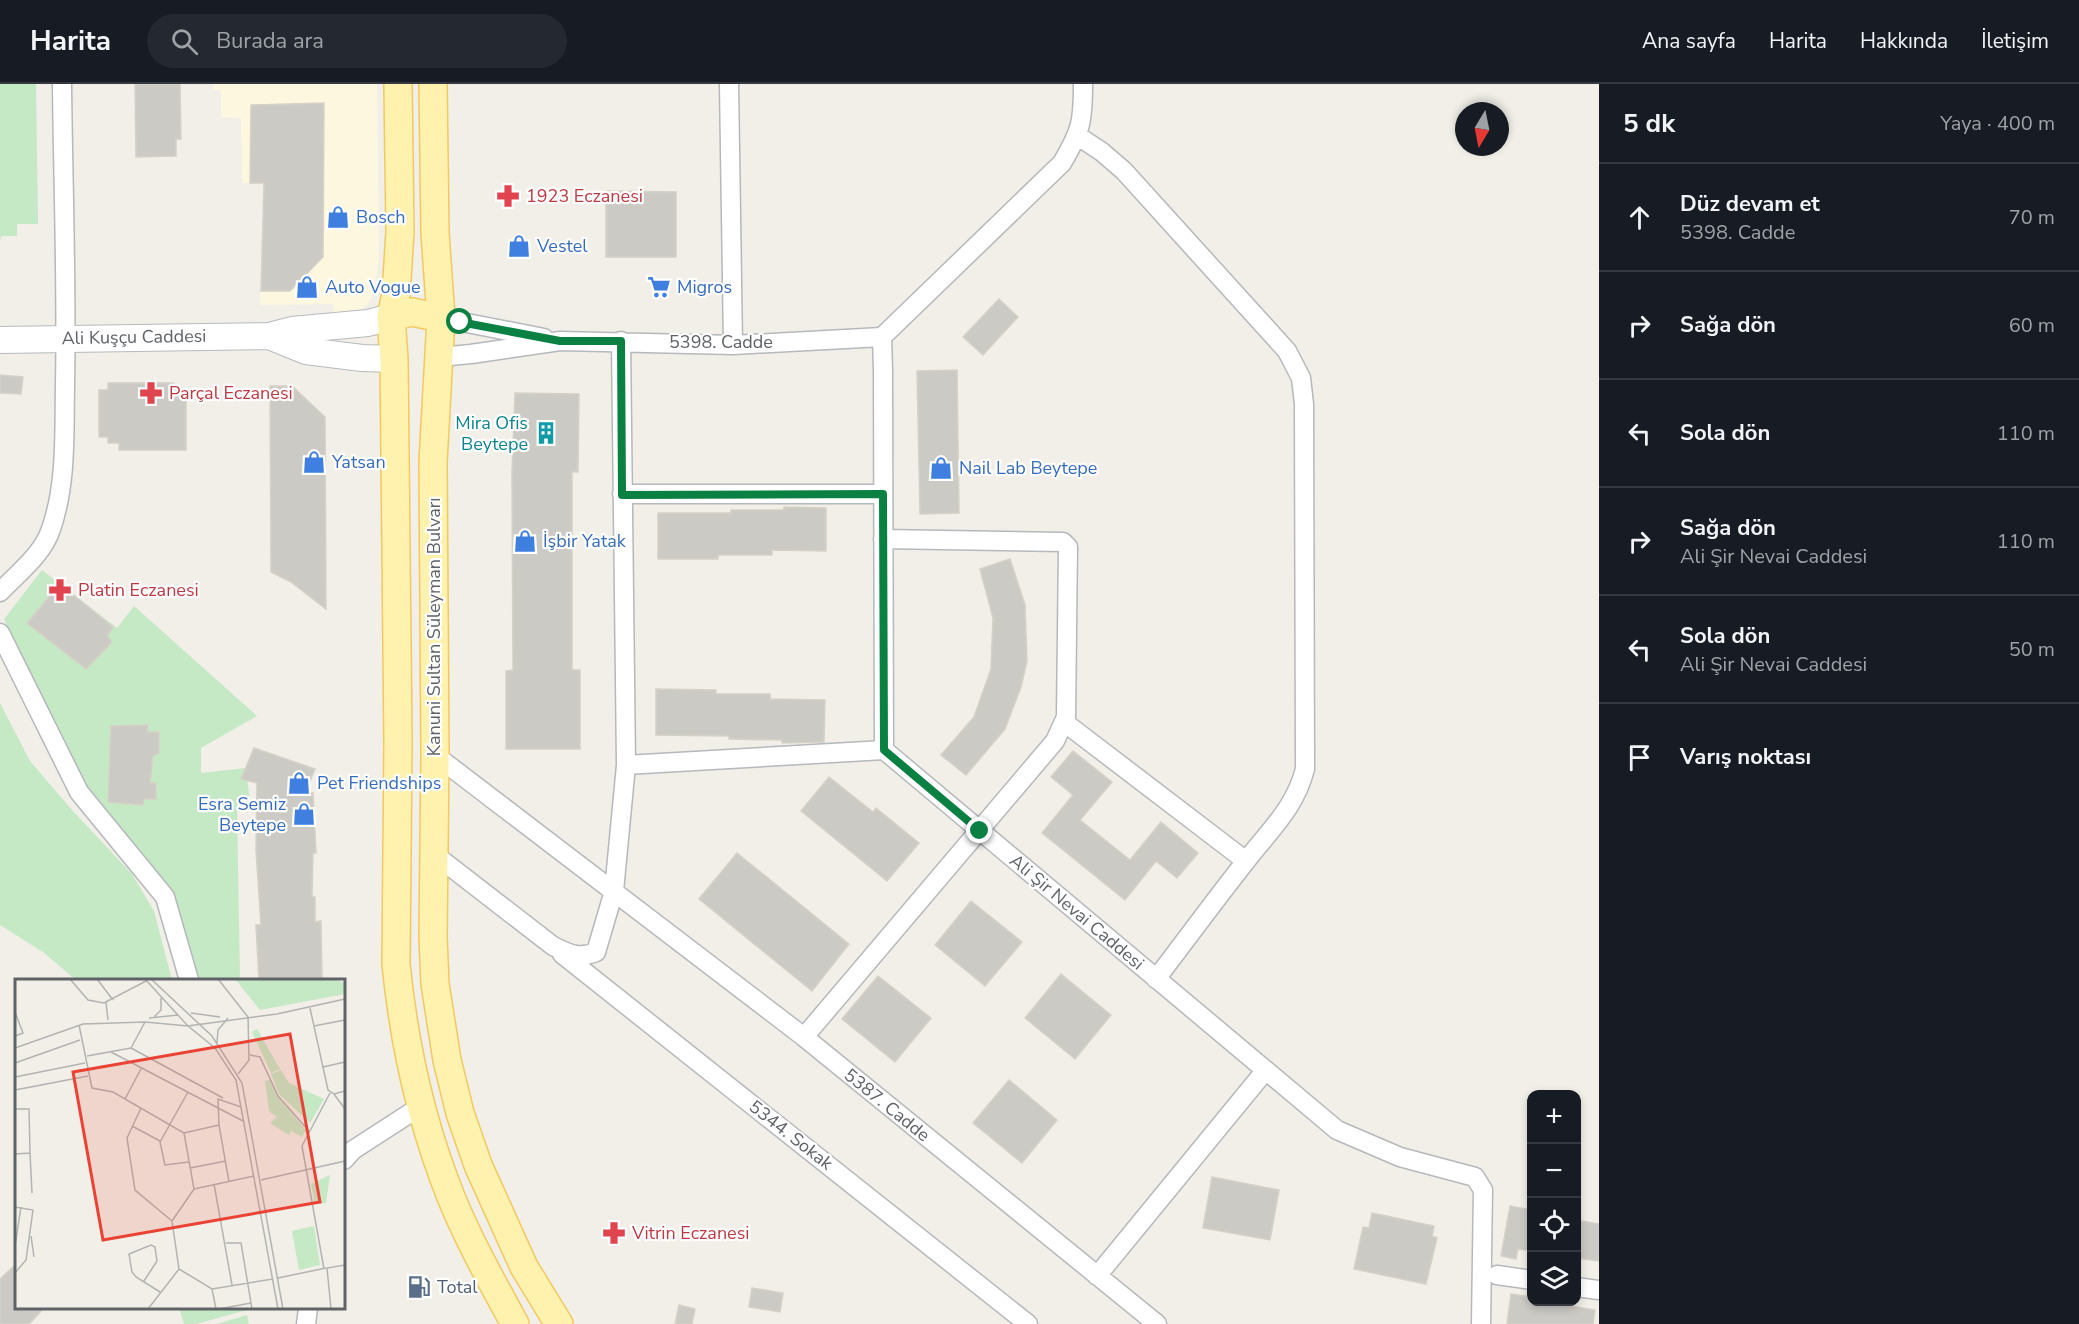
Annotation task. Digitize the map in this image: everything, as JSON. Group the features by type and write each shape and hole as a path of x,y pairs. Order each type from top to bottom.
{"main road":[{"name":"Kanuni Sultan Süleyman Bulvarı","path":"398,84 400,232 396,294 391,316 394,359 398,742 396,964 404,1034 422,1106 451,1196 481,1262 515,1324"},
{"name":"Kanuni Sultan Süleyman Bulvarı","path":"434,84 435,232 441,318 433,462 435,755 433,948 436,993 443,1041 460,1113 478,1166 524,1267 559,1324"},
{"path":"391,316 412,312 441,318"},
{"path":"394,359 418,360 439,357"}],"street":[{"path":"0,592 41,549 51,531 63,468 66,338 62,84"},
{"path":"729,84 733,345"},
{"path":"626,765 884,750 882,337 1062,163 1078,136 1083,111 1083,84"},
{"path":"1078,136 1124,171 1287,351 1301,378 1304,404 1305,769 1300,789 1291,805 1156,980"},
{"name":"Ali Kuşçu Caddesi","path":"0,340 268,336 291,330 368,323 391,316"},
{"name":"5398. Cadde","path":"441,318 560,341"},
{"name":"Ali Kuşçu Caddesi","path":"268,336 306,351 362,358 394,359"},
{"name":"5398. Cadde","path":"439,357 560,341 733,345 882,337"},
{"path":"553,946 570,954 583,956 596,952 614,891 626,765 621,341"},
{"path":"622,495 883,494"},
{"path":"804,1037 1055,741 1064,722 1068,703 1068,548 1063,542 883,539"},
{"path":"0,633 79,792 165,897 188,979"},
{"path":"1064,722 1246,861"},
{"name":"Ali Şir Nevai Caddesi","path":"884,750 1337,1130 1400,1157 1475,1177 1483,1190 1482,1324"},
{"name":"5387. Cadde","path":"435,755 804,1037 1157,1324"},
{"name":"5344. Sokak","path":"434,854 1028,1324"},
{"path":"1098,1276 1265,1071"},
{"path":"345,1159 353,1150 422,1106"},
{"path":"1497,1275 1527,1279"},
{"path":"1581,1288 1599,1290"},
{"path":"306,1324 308,1309"}],"shaded area":[{"path":"213,84 377,84 379,260 374,293 367,305 359,311 334,313 333,304 260,305 264,183 242,183 241,118 221,117 221,90 213,90"}],"green space":[{"path":"0,84 36,84 38,224 17,224 17,236 2,236 0,240"},
{"path":"42,570 117,628 134,606 257,716 201,748 201,773 246,768 250,803 237,807 240,979 193,979 170,897 152,866 90,796 4,619"},
{"path":"0,703 30,761 132,874 154,911 172,979 75,979 43,952 0,925"},
{"path":"179,1309 250,1309 196,1324 184,1324"},
{"path":"247,1315 249,1324 217,1324"}],"building":[{"path":"135,84 180,84 181,139 176,139 176,156 136,157"},
{"path":"324,103 323,257 290,291 261,291 264,183 250,183 251,105"},
{"path":"606,191 676,192 676,257 606,257"},
{"path":"999,299 1018,317 983,355 963,337"},
{"path":"957,370 959,513 920,514 917,371"},
{"path":"0,375 23,377 21,394 0,393"},
{"path":"108,383 174,383 174,390 186,390 186,450 119,450 119,443 108,443 108,437 99,437 99,390 108,390"},
{"path":"270,386 292,386 325,417 326,609 291,582 271,572"},
{"path":"515,393 579,394 578,472 572,472 572,670 580,670 580,749 506,749 506,671 513,670 512,472"},
{"path":"784,507 826,508 826,551 772,550 772,555 718,555 718,559 658,559 658,513 731,513 731,510 784,510"},
{"path":"1010,559 1025,605 1027,661 1021,687 1005,729 966,775 941,755 974,717 991,669 993,618 980,569"},
{"path":"60,584 113,627 107,636 112,642 86,669 27,623"},
{"path":"656,689 716,690 716,694 770,694 770,699 825,700 824,742 782,743 782,740 729,739 729,736 656,735"},
{"path":"148,725 147,732 159,732 159,753 153,756 150,783 156,783 156,799 144,799 143,805 108,802 111,726"},
{"path":"254,748 315,769 306,791 313,793 316,853 313,853 312,897 315,897 315,922 321,921 322,979 259,979 256,925 261,925 256,850 257,783 241,779"},
{"path":"1073,751 1112,782 1080,820 1130,860 1161,822 1198,853 1177,878 1156,861 1125,900 1042,833 1073,795 1051,777"},
{"path":"829,777 873,812 876,808 919,843 887,881 801,811"},
{"path":"737,853 849,944 812,991 699,899"},
{"path":"971,901 1022,942 985,986 935,945"},
{"path":"1061,974 1111,1015 1075,1059 1025,1018"},
{"path":"878,976 931,1018 895,1062 842,1019"},
{"path":"1009,1080 1057,1120 1022,1163 973,1123"},
{"path":"1212,1177 1279,1190 1270,1240 1203,1228"},
{"path":"1510,1206 1527,1209 1527,1250 1518,1249 1516,1259 1501,1256"},
{"path":"1372,1213 1434,1226 1432,1236 1437,1238 1426,1284 1354,1269 1363,1227 1369,1228"},
{"path":"1581,1221 1599,1224 1599,1261 1581,1259"},
{"path":"15,1265 15,1309 43,1309 29,1324 0,1324 0,1279"},
{"path":"752,1288 783,1293 780,1312 749,1307"},
{"path":"1511,1294 1527,1296 1527,1306 1572,1306 1595,1310 1593,1324 1507,1324"},
{"path":"679,1305 695,1309 692,1324 675,1324"}],"place":[{"name":"1923 Eczanesi","path":"508,196"},
{"name":"Bosch","path":"338,217"},
{"name":"Vestel","path":"519,246"},
{"name":"Auto Vogue","path":"307,287"},
{"name":"Migros","path":"659,287"},
{"name":"Parçal Eczanesi","path":"151,393"},
{"name":"Mira Ofis Beytepe","path":"546,433"},
{"name":"Yatsan","path":"314,462"},
{"name":"Nail Lab Beytepe","path":"941,468"},
{"name":"İşbir Yatak","path":"525,541"},
{"name":"Platin Eczanesi","path":"60,590"},
{"name":"Pet Friendships","path":"299,783"},
{"name":"Esra Semiz Beytepe","path":"304,814"},
{"name":"Vitrin Eczanesi","path":"614,1233"},
{"name":"Total","path":"419,1287"}],"route":[{"path":"460,322 560,341 621,341 622,495 883,494 884,750 980,831"}]}
